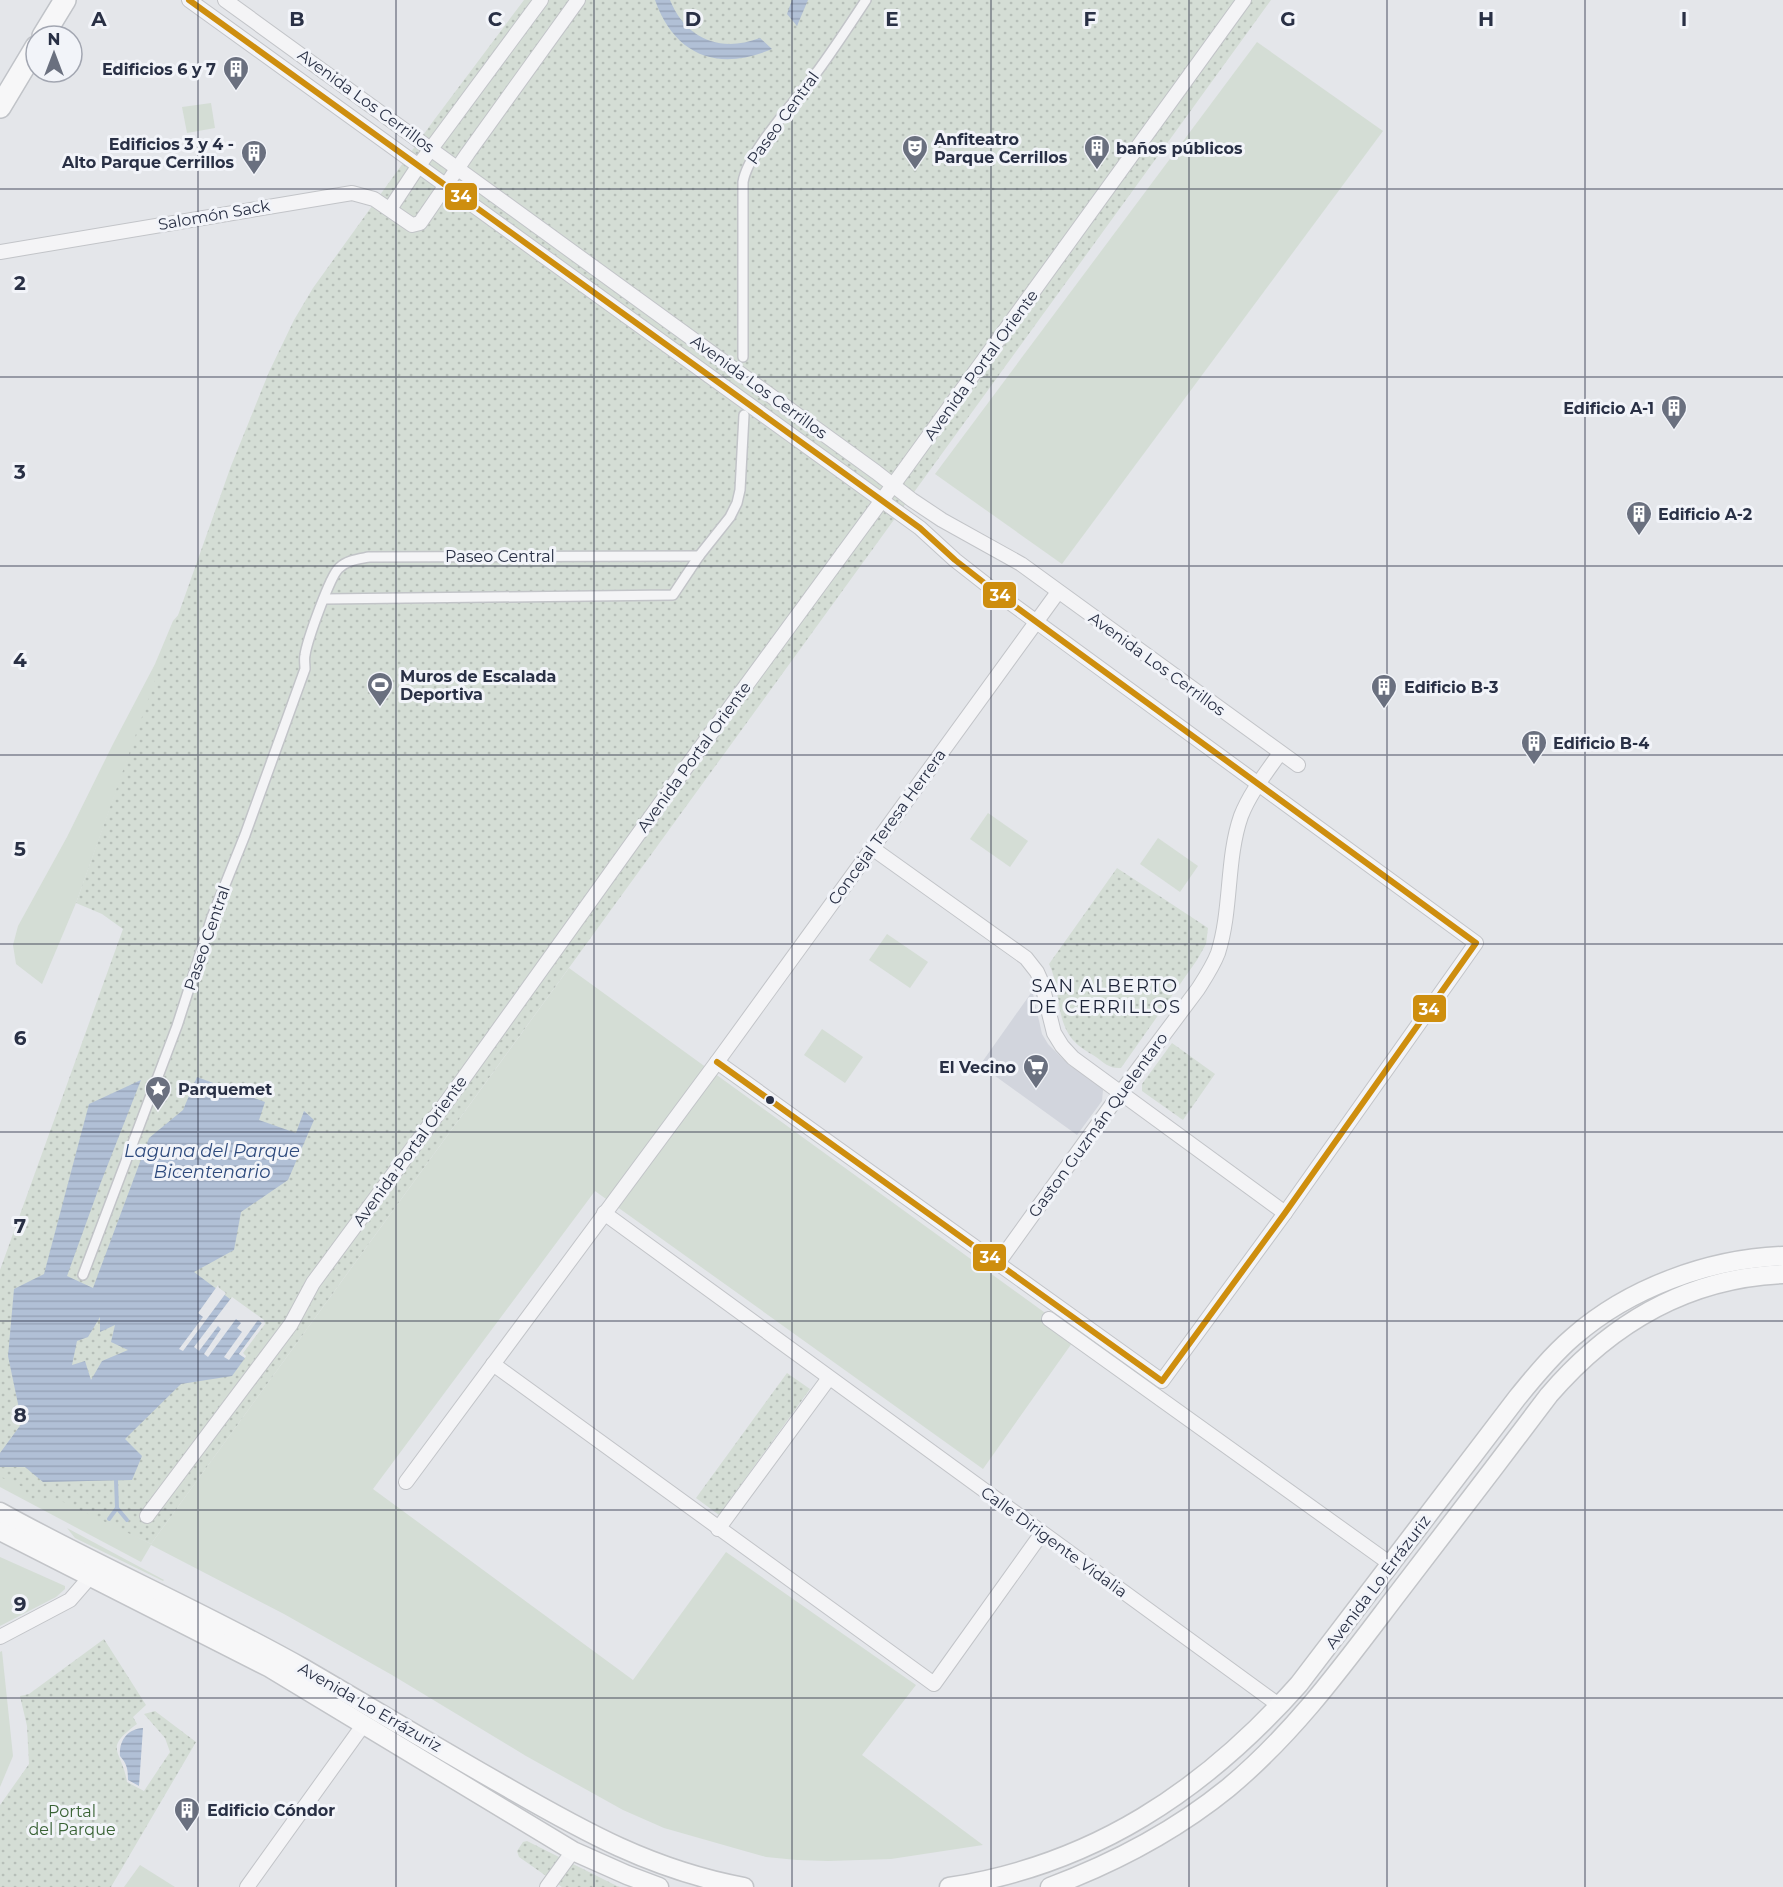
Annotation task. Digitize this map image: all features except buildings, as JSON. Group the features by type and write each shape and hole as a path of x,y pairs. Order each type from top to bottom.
{"main road":[{"path":"50,24 65,0"},
{"path":"0,107 24,67"},
{"name":"Avenida Lo Errázuriz","path":"949,1887 992,1879 1045,1863 1099,1842 1177,1797 1233,1752 1280,1706 1312,1669 1517,1398 1573,1337 1614,1308 1670,1280 1729,1262 1783,1256"},
{"name":"Avenida Lo Errázuriz","path":"1050,1887 1121,1857 1179,1823 1227,1788 1272,1748 1329,1684 1549,1395 1566,1375 1605,1340 1642,1315 1683,1295 1728,1282 1783,1274"},
{"name":"Avenida Lo Errázuriz","path":"0,1512 275,1653 593,1836 670,1869 744,1887"},
{"name":"Avenida Lo Errázuriz","path":"0,1531 270,1668 573,1851 659,1887"}],"street":[{"name":"Avenida Los Cerrillos","path":"189,0 447,184 881,500 930,537 969,572 1476,943 1285,1213"},
{"name":"Avenida Los Cerrillos","path":"225,0 876,472 892,486 942,520 1021,564 1298,765"},
{"path":"390,209 419,165 541,0"},
{"path":"447,184 578,0"},
{"name":"Paseo Central","path":"743,357 743,182 745,170 866,0"},
{"name":"Avenida Portal Oriente","path":"147,1516 291,1324 313,1282 448,1100 892,486 1237,3"},
{"name":"Salomón Sack","path":"0,252 339,194 361,194 374,199 412,225 420,223 447,184"},
{"path":"324,599 673,595 699,556 730,517 737,503 740,490 744,416"},
{"name":"Paseo Central","path":"83,1275 177,1026 212,917 245,835 305,669 304,656 324,599 339,567 348,562 369,557 699,556"},
{"name":"Concejal Teresa Herrera","path":"406,1482 717,1062 1058,592"},
{"name":"Gaston Guzmán Quelentaro","path":"998,1263 1198,989 1217,954 1223,932 1236,834 1244,809 1280,753"},
{"path":"717,1062 1162,1381 1285,1213 1073,1058 1062,1046 1050,1021 1037,972 1026,958 872,848"},
{"name":"Calle Dirigente Vidalia","path":"604,1213 1280,1706"},
{"path":"1049,1319 1392,1565"},
{"path":"493,1364 934,1684 1042,1533"},
{"path":"718,1529 829,1378"},
{"path":"0,1637 70,1600 90,1577"},
{"path":"247,1887 363,1724"},
{"path":"551,1886 573,1851"}],"shaded area":[{"path":"1031,993 1042,1034 1048,1044 1069,1065 1095,1081 1103,1090 1102,1101 1077,1135 980,1065"}],"green space":[{"path":"524,0 1271,0 151,1544 55,1498 27,1500 25,1488 0,1477 0,1270 123,929 102,914 76,903 231,466 269,372 294,320 313,288"},
{"path":"1257,42 1383,131 1062,564 935,474"},
{"path":"211,103 215,128 187,133 182,107"},
{"path":"180,613 76,903 42,984 16,964 13,945 18,926 67,837 155,664 173,621"},
{"path":"988,813 1028,841 1010,867 970,839"},
{"path":"1158,838 1198,866 1180,892 1140,864"},
{"path":"1117,868 1208,928 1206,944 1197,960 1121,1068 1107,1065 1081,1047 1067,1032 1049,964"},
{"path":"887,934 928,962 910,988 869,960"},
{"path":"569,968 1077,1336 983,1469 595,1191 373,1489 633,1680 726,1552 916,1685 862,1755 983,1845 891,1859 797,1860 766,1857 664,1828 623,1810 526,1756 392,1675 284,1614 151,1545 141,1562 0,1487 0,1467 151,1544"},
{"path":"822,1029 863,1057 845,1083 804,1055"},
{"path":"1172,1043 1215,1074 1183,1120 1142,1091 1142,1084"},
{"path":"787,1373 810,1389 719,1515 696,1498"},
{"path":"67,1528 164,1580 75,1538"},
{"path":"0,1557 65,1586 65,1589 56,1597 0,1626"},
{"name":"Portal del Parque","path":"104,1639 146,1705 133,1717 137,1724 120,1739 117,1745 127,1782 144,1791 170,1752 165,1738 144,1714 155,1711 196,1742 111,1887 0,1887 0,1805 29,1764 27,1726 20,1696 29,1694"},
{"path":"2,1651 13,1756 0,1787 0,1652"},
{"path":"527,1841 620,1887 562,1887 519,1857 517,1851 523,1842"},
{"path":"140,1865 175,1887 124,1887"}],"water":[{"path":"655,0 670,0 685,24 706,39 731,44 760,38 772,49 734,59 701,54 674,35"},
{"path":"792,0 808,0 797,26 787,14"},
{"name":"Laguna del Parque Bicentenario","path":"197,1077 265,1102 259,1120 296,1133 304,1111 314,1120 288,1180 241,1212 234,1250 194,1272 262,1323 239,1354 245,1358 232,1376 181,1384 125,1439 142,1456 132,1480 43,1482 25,1467 0,1467 0,1453 22,1423 8,1356 14,1289 44,1274 89,1104 141,1080 67,1276 93,1288 149,1138 183,1110","holes":["100,1317 100,1332 115,1325 111,1342 128,1350 102,1361 91,1380 85,1361 72,1365 77,1341 88,1337"]},
{"path":"143,1728 139,1786 128,1780 127,1767 120,1756 120,1751 128,1733"}],"pier":[{"path":"218,1285 226,1293 183,1351 179,1349 203,1317 198,1313"},
{"path":"232,1297 264,1320 265,1324 243,1353 245,1358 239,1354 262,1323 258,1320 229,1360 224,1357 242,1332 237,1328 241,1323 236,1319 208,1357 204,1354 221,1329 218,1326 199,1351 194,1347"}],"waterway":[{"path":"116,1480 117,1508 127,1520"},
{"path":"109,1519 117,1508"}],"transit line":[{"name":"34","path":"189,0 920,528 955,560 1001,596 1476,943 1285,1213 1162,1381 717,1062"}],"place":[{"name":"Edificios 6 y 7","path":"236,92"},
{"name":"Anfiteatro Parque Cerrillos","path":"915,171"},
{"name":"baños públicos","path":"1097,171"},
{"name":"Edificios 3 y 4 - Alto Parque Cerrillos","path":"254,176"},
{"name":"Edificio A-1","path":"1674,431"},
{"name":"Edificio A-2","path":"1639,537"},
{"name":"Muros de Escalada Deportiva","path":"380,708"},
{"name":"Edificio B-3","path":"1384,710"},
{"name":"Edificio B-4","path":"1534,766"},
{"name":"El Vecino","path":"1036,1090"},
{"name":"Parquemet","path":"158,1112"},
{"name":"Edificio Cóndor","path":"187,1833"}],"district":[{"name":"SAN ALBERTO DE CERRILLOS","path":"1105,996"}]}
